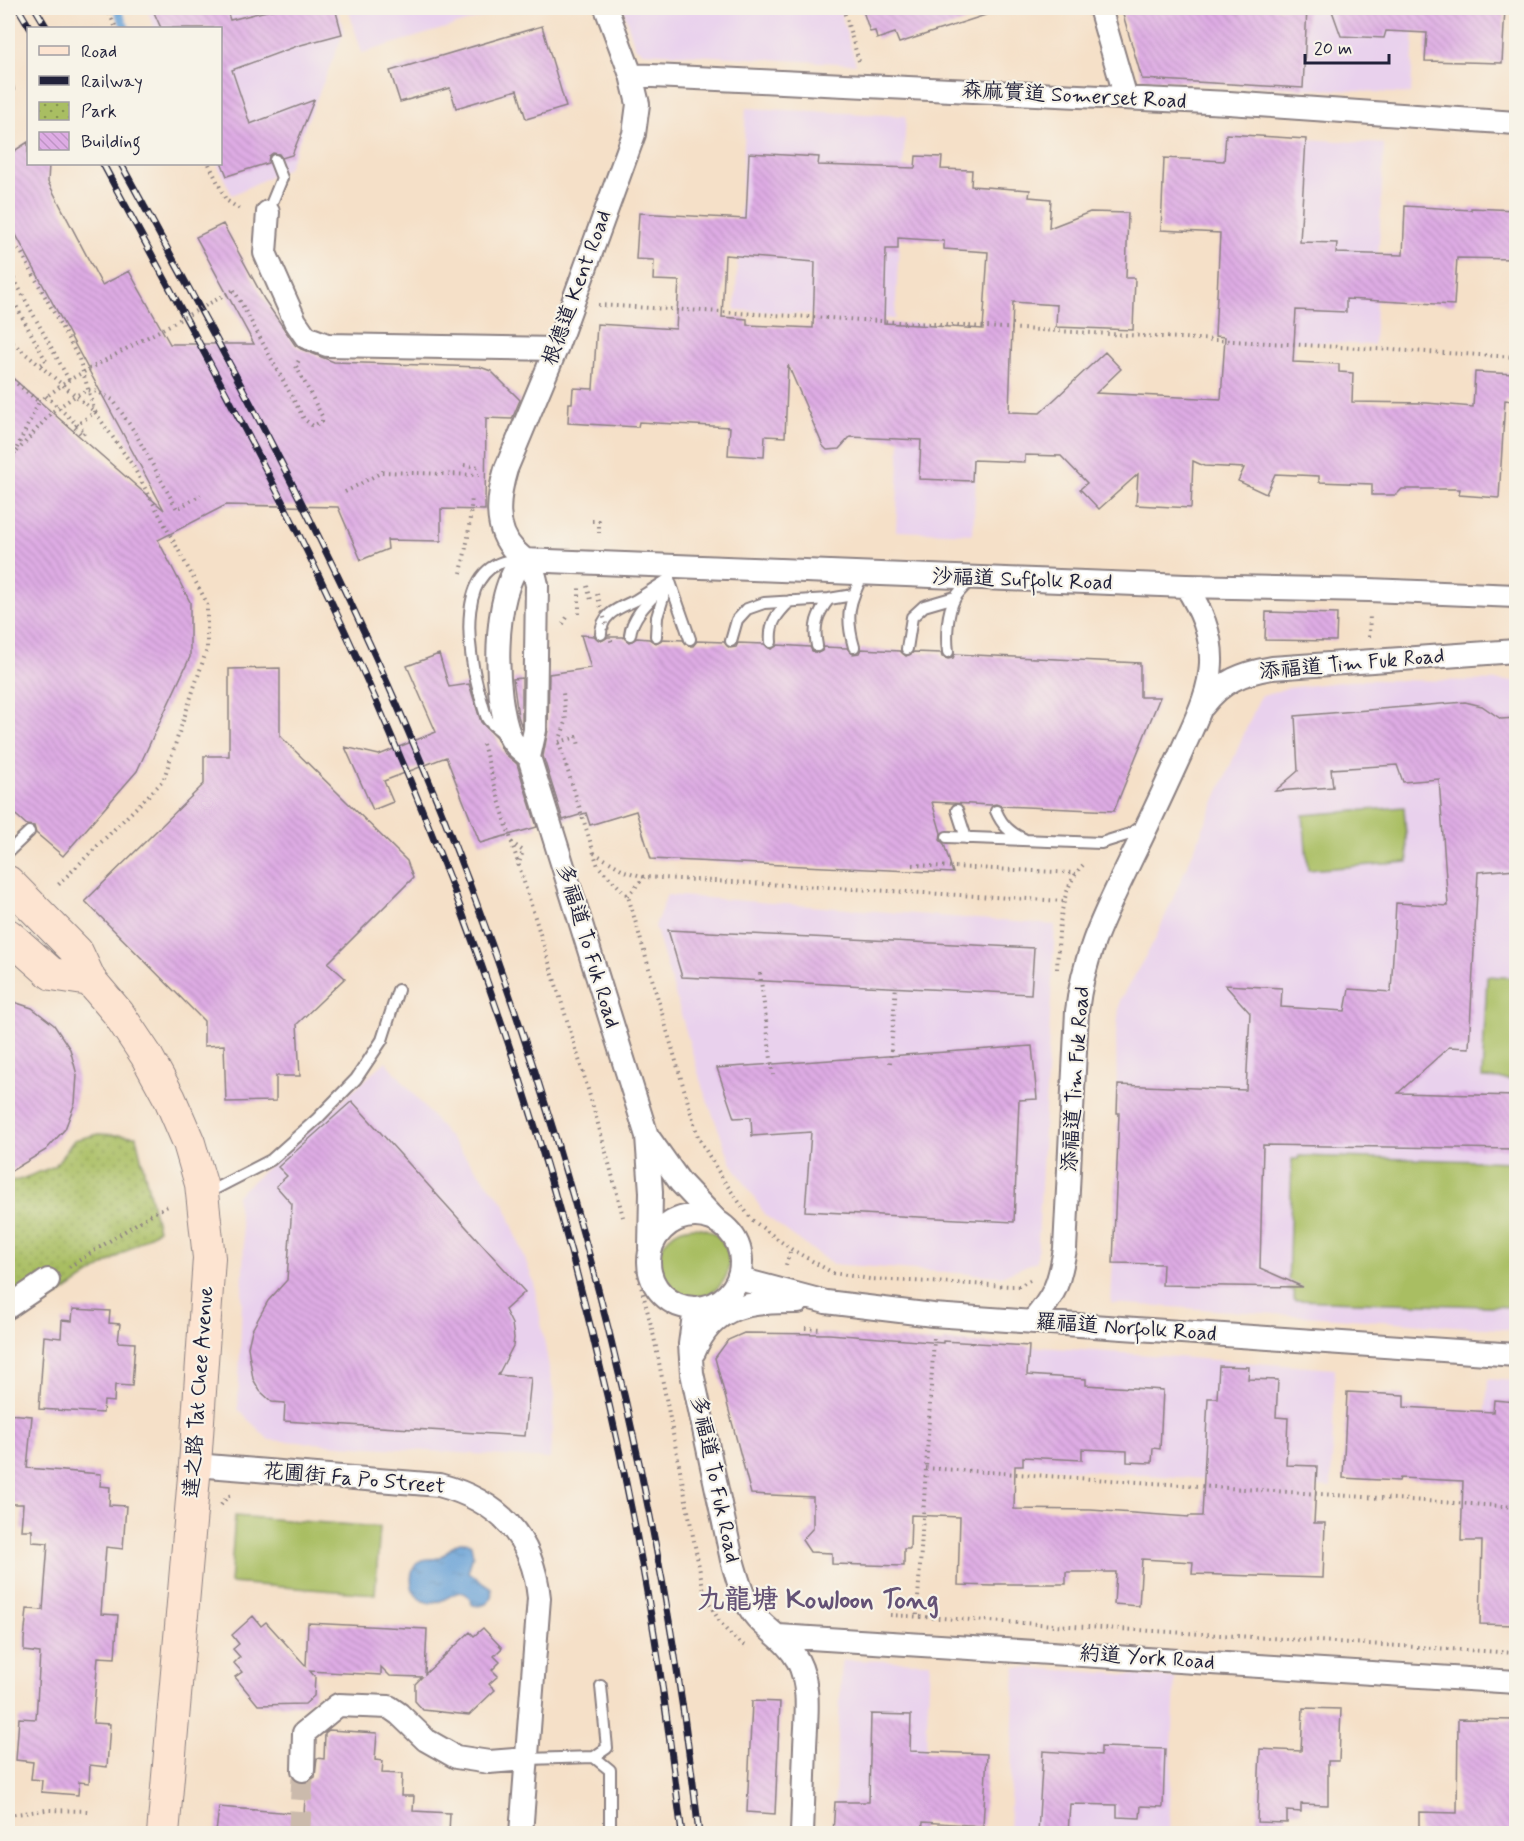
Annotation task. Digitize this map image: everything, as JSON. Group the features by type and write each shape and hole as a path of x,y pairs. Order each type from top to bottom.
{"main road":[{"name":"達之路 Tat Chee Avenue","path":"8,882 77,952 90,980 118,1013 146,1055 170,1099 189,1143 202,1195 209,1258 195,1465 163,1833"},
{"path":"8,935 52,974 90,980"}],"street":[{"name":"根德道 Kent Road","path":"525,560 506,540 501,527 501,486 556,350 634,134 638,104 632,75 606,8"},
{"path":"1100,8 1126,98"},
{"name":"森麻實道 Somerset Road","path":"632,75 1229,103 1516,123"},
{"path":"268,212 265,253 295,321 306,337 327,345 556,350"},
{"path":"525,560 515,567 511,577 504,601 498,643 501,694 511,740 530,757"},
{"name":"沙福道 Suffolk Road","path":"525,560 669,572 864,573 1516,596"},
{"name":"多福道 To Fuk Road","path":"525,560 534,571 538,600 535,730 530,757 647,1136 651,1192 642,1254 658,1290 681,1306 695,1308 690,1361 739,1584 746,1602 757,1618 790,1648 805,1679 807,1704 802,1833"},
{"name":"添福道 Tim Fuk Road","path":"1032,1322 1048,1303 1062,1271 1077,1011 1086,959 1098,927 1157,808 1201,708 1211,663 1210,640 1198,607 1185,586"},
{"name":"添福道 Tim Fuk Road","path":"1201,708 1224,684 1237,677 1261,670 1516,651"},
{"name":"多福道 To Fuk Road","path":"647,1136 680,1182 716,1220 728,1228 736,1239 741,1252 742,1266 739,1279"},
{"path":"642,1254 665,1226 677,1219 696,1216 716,1220"},
{"path":"695,1308 709,1306 722,1300 732,1291 739,1279"},
{"name":"羅福道 Norfolk Road","path":"739,1279 826,1302 933,1315 1516,1355"},
{"path":"8,1307 48,1280"},
{"path":"690,1361 701,1336 712,1323 729,1311 753,1304 826,1302"},
{"name":"花圃街 Fa Po Street","path":"195,1465 424,1482 472,1495 486,1503 514,1529 532,1562 539,1598 521,1833"},
{"name":"約道 York Road","path":"778,1636 1516,1682"},
{"path":"303,1770 304,1734 338,1705 389,1707 426,1740 456,1757 489,1762 527,1759"}],"lane":[{"path":"268,212 282,178 275,160"},
{"path":"511,740 488,719 471,659 469,625 478,582 489,569 504,561 525,560"},
{"path":"601,634 603,622 608,615 619,607 634,601 669,572"},
{"path":"630,635 631,627 644,606 669,572"},
{"path":"656,636 657,617 669,572"},
{"path":"669,572 690,639"},
{"path":"854,646 849,624 853,595 864,573"},
{"path":"948,652 947,639 951,609 955,597 972,578"},
{"path":"731,641 737,620 747,609 765,603 830,599 853,595"},
{"path":"907,649 912,617 924,606 955,597"},
{"path":"817,646 815,623 819,611 830,599"},
{"path":"771,642 772,622 777,613 790,601"},
{"path":"947,837 1101,843 1130,834 1157,808"},
{"path":"957,810 966,838"},
{"path":"996,811 1004,826 1015,835 1030,841"},
{"path":"8,852 29,832"},
{"path":"202,1195 271,1160 317,1119 356,1079 382,1040 398,990"},
{"path":"527,1759 594,1757 607,1748 601,1686"},
{"path":"594,1757 609,1770 610,1833"}],"path":[{"path":"106,8 116,27"},
{"path":"843,8 861,68"},
{"path":"208,165 226,200 241,210"},
{"path":"8,247 14,245 21,252 79,359 95,412"},
{"path":"8,268 69,380"},
{"path":"13,456 39,402 46,396 69,380 234,290 304,419 313,426 321,421 321,411 296,366"},
{"path":"8,291 46,362 39,366"},
{"path":"591,304 1516,357"},
{"path":"8,339 95,412 133,466 207,603 207,649 163,781 56,887"},
{"path":"8,376 39,402"},
{"path":"8,459 52,412 88,390 98,392 113,400 134,431 177,509 201,495"},
{"path":"46,396 85,432 82,435 74,427 95,412"},
{"path":"345,492 382,472 479,475 480,466 464,465"},
{"path":"458,582 468,537 470,504"},
{"path":"592,521 599,521 599,533"},
{"path":"579,578 579,614"},
{"path":"597,594 612,644"},
{"path":"560,632 569,614"},
{"path":"563,690 566,722 559,742 598,866 628,896 698,1137 720,1175 752,1220 791,1249 833,1273 870,1279 1002,1286"},
{"path":"559,742 577,737 579,746"},
{"path":"482,739 510,842 606,1148 626,1225"},
{"path":"510,842 523,851 518,867"},
{"path":"594,853 625,871 644,877 1064,901 1076,873 1083,865"},
{"path":"913,865 1076,873"},
{"path":"628,896 644,877"},
{"path":"760,973 773,1075"},
{"path":"890,1062 896,985"},
{"path":"48,1280 153,1213 168,1206"},
{"path":"642,1254 654,1337 703,1587 713,1613 725,1629 749,1647"},
{"path":"793,1327 829,1330"},
{"path":"923,1336 945,1338"},
{"path":"917,1616 934,1337"},
{"path":"926,1468 1516,1507"},
{"path":"883,1615 1516,1653"},
{"path":"8,1815 46,1810 90,1811"}],"shaded area":[{"path":"146,8 337,8 344,32 288,168 232,195 217,165 222,165 222,27 155,27"},
{"path":"348,8 513,8 362,53"},
{"path":"623,8 839,8 856,64 643,52 634,44"},
{"path":"1307,8 1415,8 1411,94 1303,88"},
{"path":"746,108 906,116 895,319 735,310"},
{"path":"1306,139 1384,144 1374,345 1294,341"},
{"path":"905,324 984,329 973,534 896,531"},
{"path":"1358,680 1516,681 1516,1330 1111,1303 1118,1147 1116,1035 1120,1000 1155,940 1260,697 1287,688"},
{"path":"667,895 1055,925 1037,1261 1001,1276 832,1264 766,1216 731,1162 703,1089 655,926"},
{"path":"386,1061 504,1203 534,1283 554,1396 550,1459 269,1440 238,1409 244,1243 236,1196"},
{"path":"1029,1346 1335,1369 1331,1488 1023,1466"},
{"path":"1488,1379 1516,1381 1516,1501 1480,1498"},
{"path":"842,1660 930,1662 922,1833 833,1834"},
{"path":"1015,1667 1175,1678 1169,1833 1009,1834"}],"green space":[{"path":"1404,807 1408,862 1308,870 1303,815"},
{"path":"1487,976 1516,978 1516,1080 1482,1078"},
{"path":"99,1134 136,1136 158,1230 8,1329 8,1181 19,1180 55,1166 74,1140"},
{"path":"1299,1156 1516,1162 1516,1307 1294,1300 1294,1290 1288,1290 1292,1159 1298,1159"},
{"path":"687,1227 701,1227 714,1233 723,1242 729,1255 729,1269 719,1287 701,1297 687,1297 674,1291 665,1282 659,1269 659,1255 665,1242 674,1233"},
{"path":"235,1516 380,1527 375,1594 230,1583"}],"water":[{"path":"460,1542 467,1542 471,1545 473,1554 468,1572 491,1588 492,1592 488,1602 478,1606 473,1605 467,1595 461,1592 433,1603 419,1598 413,1590 411,1580 413,1569 420,1561 440,1557"}],"building":[{"path":"152,8 192,8 196,14 216,8 226,8 230,20 279,8 335,8 342,34 297,46 232,70 250,124 314,100 292,155 282,158 279,154 273,153 269,156 268,163 227,176 222,164 222,27 161,27"},
{"path":"862,8 995,8 995,12 899,43 895,33 877,39 875,31 870,32"},
{"path":"1121,8 1307,8 1303,88 1142,79"},
{"path":"1331,8 1505,8 1502,63 1425,61 1427,33 1386,31 1384,38 1341,36"},
{"path":"542,26 566,107 526,119 517,90 456,108 450,88 400,102 390,71"},
{"path":"1226,134 1306,139 1300,242 1337,243 1336,253 1403,255 1405,206 1516,210 1516,259 1457,258 1454,305 1346,299 1346,312 1296,310 1293,362 1339,364 1339,372 1353,373 1352,402 1427,403 1473,407 1475,372 1515,374 1514,401 1505,400 1499,498 1459,495 1460,489 1402,489 1396,495 1372,495 1372,484 1319,482 1319,476 1275,474 1266,494 1238,481 1244,468 1204,466 1193,461 1191,508 1136,505 1138,474 1099,509 1080,489 1087,483 1061,456 1025,455 1025,462 973,460 972,481 919,479 921,440 850,437 839,449 827,450 823,446 788,365 785,437 765,436 764,457 728,455 730,427 639,422 638,427 568,423 569,403 572,403 573,388 593,389 597,324 676,329 679,281 653,280 654,260 636,259 639,213 746,219 749,153 819,157 818,165 915,168 916,156 942,157 941,169 972,170 971,186 1030,190 1029,197 1051,199 1049,228 1090,212 1128,213 1126,278 1135,278 1133,330 1056,327 1057,305 1013,302 1009,412 1040,413 1105,352 1121,369 1096,393 1221,399 1225,337 1215,336 1220,233 1161,230 1164,158 1224,161","holes":["898,238 944,241 944,249 988,252 983,329 884,323 886,249 898,249","725,255 815,262 813,328 747,325 747,319 722,317"]},
{"path":"27,143 27,165 49,165 48,182 102,285 129,271 170,344 254,344 196,237 223,224 264,299 295,345 301,349 334,362 480,367 491,371 520,400 512,419 486,418 485,510 441,509 441,541 387,540 388,549 361,560 338,507 226,505 158,540 190,602 190,657 137,771 63,856 36,833 34,826 27,825 8,808 8,374 164,510 8,220 8,155"},
{"path":"1266,612 1337,614 1336,641 1265,640"},
{"path":"581,635 594,636 601,641 608,637 623,637 629,642 637,638 649,639 656,643 663,639 683,640 689,646 693,646 697,641 724,642 730,648 736,647 738,643 764,644 771,649 778,645 810,647 812,651 818,653 824,647 847,648 853,654 859,653 861,649 900,651 906,656 914,652 941,653 942,657 948,659 953,658 955,654 1140,663 1140,697 1160,697 1114,811 932,802 941,833 940,840 944,844 953,873 651,859 636,811 590,825 586,813 563,820 543,756 548,730 549,674 591,668"},
{"path":"439,654 449,687 469,684 481,722 496,737 503,752 517,764 537,827 480,843 446,757 384,781 393,802 373,810 345,747 379,755 436,732 407,666"},
{"path":"280,668 280,736 407,861 413,878 328,963 345,978 297,1024 300,1076 276,1076 276,1101 226,1102 224,1045 204,1046 204,1021 85,901 204,784 204,756 229,756 229,669"},
{"path":"522,678 522,728 513,679"},
{"path":"1465,702 1482,706 1501,719 1516,718 1516,869 1478,872 1469,1048 1449,1047 1398,1093 1516,1096 1516,1149 1263,1145 1260,1268 1303,1287 1162,1285 1163,1264 1113,1263 1118,1085 1246,1090 1250,1013 1225,985 1282,988 1281,1007 1345,1011 1349,989 1391,992 1396,903 1448,906 1439,779 1403,782 1397,765 1331,769 1333,787 1275,791 1298,771 1295,716"},
{"path":"668,930 1034,948 1031,994 682,977"},
{"path":"8,1000 32,1008 54,1025 70,1049 77,1075 75,1103 65,1129 46,1150 8,1173"},
{"path":"1032,1046 1037,1099 1019,1100 1014,1222 805,1211 811,1132 752,1136 751,1117 734,1118 717,1068"},
{"path":"352,1101 525,1292 505,1310 512,1324 514,1338 513,1346 498,1375 531,1378 525,1436 284,1421 285,1403 272,1402 260,1391 253,1379 248,1347 252,1330 268,1301 287,1280 292,1204 276,1186 287,1176 278,1167"},
{"path":"73,1309 110,1311 109,1323 120,1324 118,1342 135,1343 132,1386 115,1385 114,1402 104,1401 103,1413 39,1409 44,1336 61,1338 62,1320 72,1321"},
{"path":"744,1333 829,1334 943,1343 943,1341 1029,1346 1027,1375 1086,1379 1086,1385 1163,1390 1160,1449 1153,1448 1152,1463 1127,1462 1127,1451 1082,1449 1082,1460 1023,1457 1023,1466 1015,1466 1014,1509 1091,1510 1202,1516 1208,1398 1217,1398 1219,1366 1249,1367 1248,1379 1278,1380 1276,1417 1288,1418 1286,1465 1317,1466 1314,1523 1325,1523 1323,1578 1192,1574 1193,1562 1142,1559 1139,1606 1114,1604 1116,1572 1066,1572 1066,1584 958,1585 960,1517 911,1515 910,1549 904,1549 904,1566 832,1564 832,1553 810,1552 802,1540 813,1528 813,1497 751,1494 715,1358 728,1340"},
{"path":"1347,1392 1404,1395 1404,1407 1493,1412 1494,1400 1516,1402 1514,1625 1480,1624 1482,1541 1461,1541 1463,1481 1343,1478"},
{"path":"8,1414 32,1416 27,1468 101,1474 100,1486 110,1487 109,1505 126,1506 123,1549 106,1547 101,1614 118,1615 115,1658 98,1657 94,1706 93,1723 110,1724 107,1767 90,1765 89,1783 79,1782 78,1795 41,1792 42,1780 31,1779 33,1762 16,1760 19,1718 36,1719 40,1653 24,1651 24,1640 27,1609 43,1610 48,1543 32,1542 32,1530 21,1530 23,1504 8,1504"},
{"path":"253,1616 261,1626 266,1622 306,1666 308,1623 427,1629 425,1674 470,1632 474,1636 483,1628 502,1648 494,1656 500,1662 492,1670 498,1676 489,1684 495,1690 469,1715 423,1710 415,1701 415,1684 422,1677 390,1676 381,1667 381,1675 310,1671 315,1677 314,1696 305,1704 258,1705 235,1677 242,1672 234,1663 240,1657 233,1649 239,1644 232,1635"},
{"path":"752,1701 780,1702 775,1814 747,1812"},
{"path":"1303,1708 1341,1709 1339,1761 1328,1761 1328,1805 1301,1804 1301,1812 1287,1811 1287,1823 1257,1822 1260,1749 1301,1751"},
{"path":"871,1714 911,1715 910,1751 987,1754 983,1826 923,1822 922,1833 833,1833 835,1802 869,1802"},
{"path":"1458,1719 1516,1720 1516,1777 1514,1777 1512,1833 1419,1833 1419,1812 1457,1813"},
{"path":"329,1730 377,1733 375,1760 383,1761 382,1773 402,1774 401,1796 414,1796 413,1811 450,1813 449,1833 216,1833 219,1807 304,1814 306,1783 315,1777 317,1758 324,1759 325,1733"},
{"path":"1101,1747 1165,1749 1163,1807 1141,1806 1140,1818 1117,1817 1117,1805 1070,1804 1068,1833 1038,1833 1043,1751 1101,1755"}],"waterway":[{"path":"116,8 126,27"}],"tunnel":[{"path":"299,1833 303,1770"}],"railway":[{"path":"18,8 29,27"},
{"path":"35,8 46,27"},
{"path":"104,165 307,551 375,698 417,796 488,984 518,1073 572,1254 616,1437 652,1621 682,1834"},
{"path":"122,165 265,431 366,636 453,840 504,978 549,1117 590,1258 625,1401 655,1544 680,1689 699,1834"}],"district":[{"name":"九龍塘 Kowloon Tong","path":"818,1600"}]}
